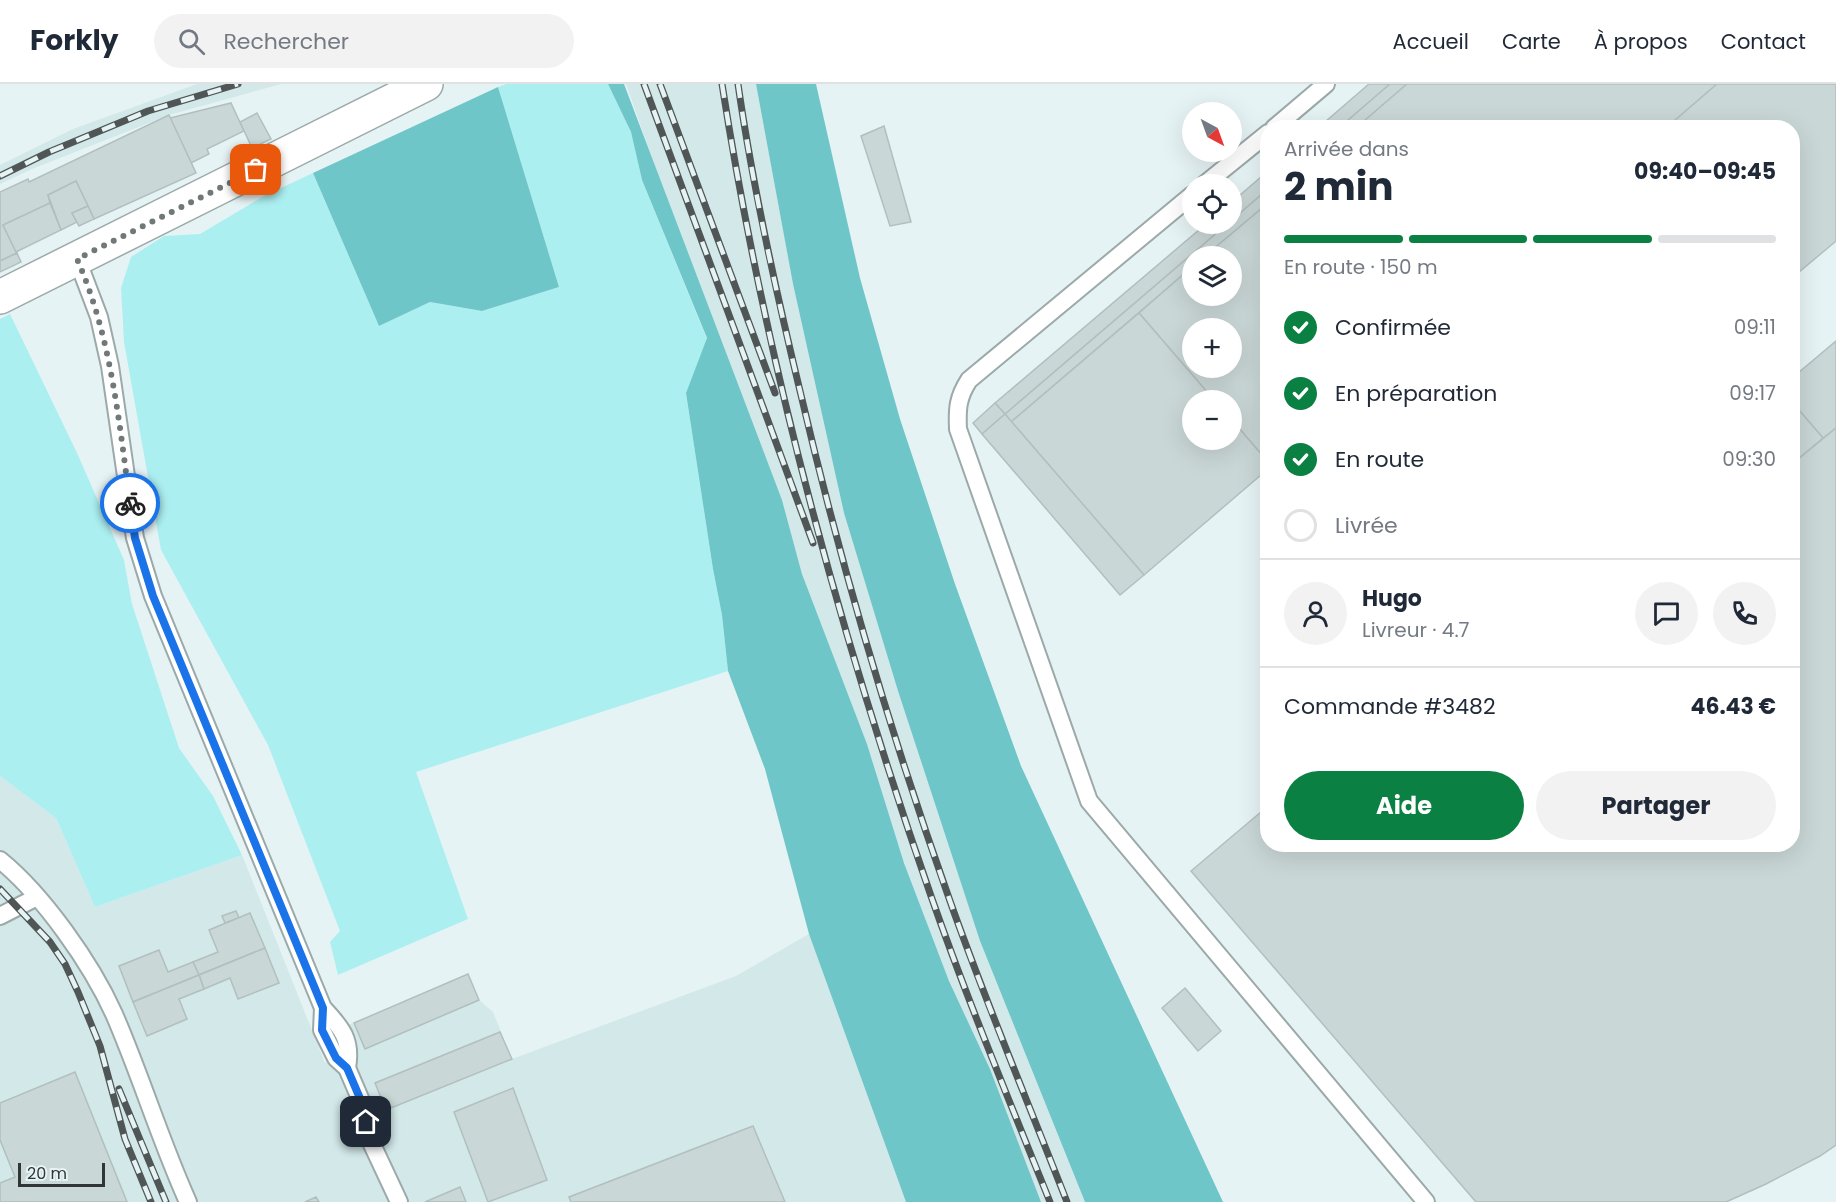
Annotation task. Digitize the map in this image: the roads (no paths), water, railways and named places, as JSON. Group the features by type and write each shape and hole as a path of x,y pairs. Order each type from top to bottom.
{"street":[{"path":"0,297 426,84"}],"lane":[{"path":"1283,120 1326,84"},
{"path":"1217,174 1260,139"},
{"path":"1182,203 969,380 960,394 957,412 958,429 1089,801 1426,1202"},
{"path":"77,259 99,317 106,346 135,538 153,596 323,1008 339,1024 344,1035 350,1052 347,1068 362,1103 370,1140 399,1202"},
{"path":"0,860 17,873 56,919 91,972 113,1013 170,1162 188,1202"},
{"path":"0,916 37,897"}],"railway":[{"path":"0,176 49,152 148,111 238,84"},
{"path":"644,84 813,543"},
{"path":"660,84 775,393"},
{"path":"722,84 760,290 808,494 836,596 897,797 931,896 1050,1202"},
{"path":"738,84 758,201 783,318 816,459 868,650 907,776 950,901 1067,1202"},
{"path":"0,889 50,942 65,964 100,1046 125,1139 151,1202"},
{"path":"119,1089 166,1202"}]}
